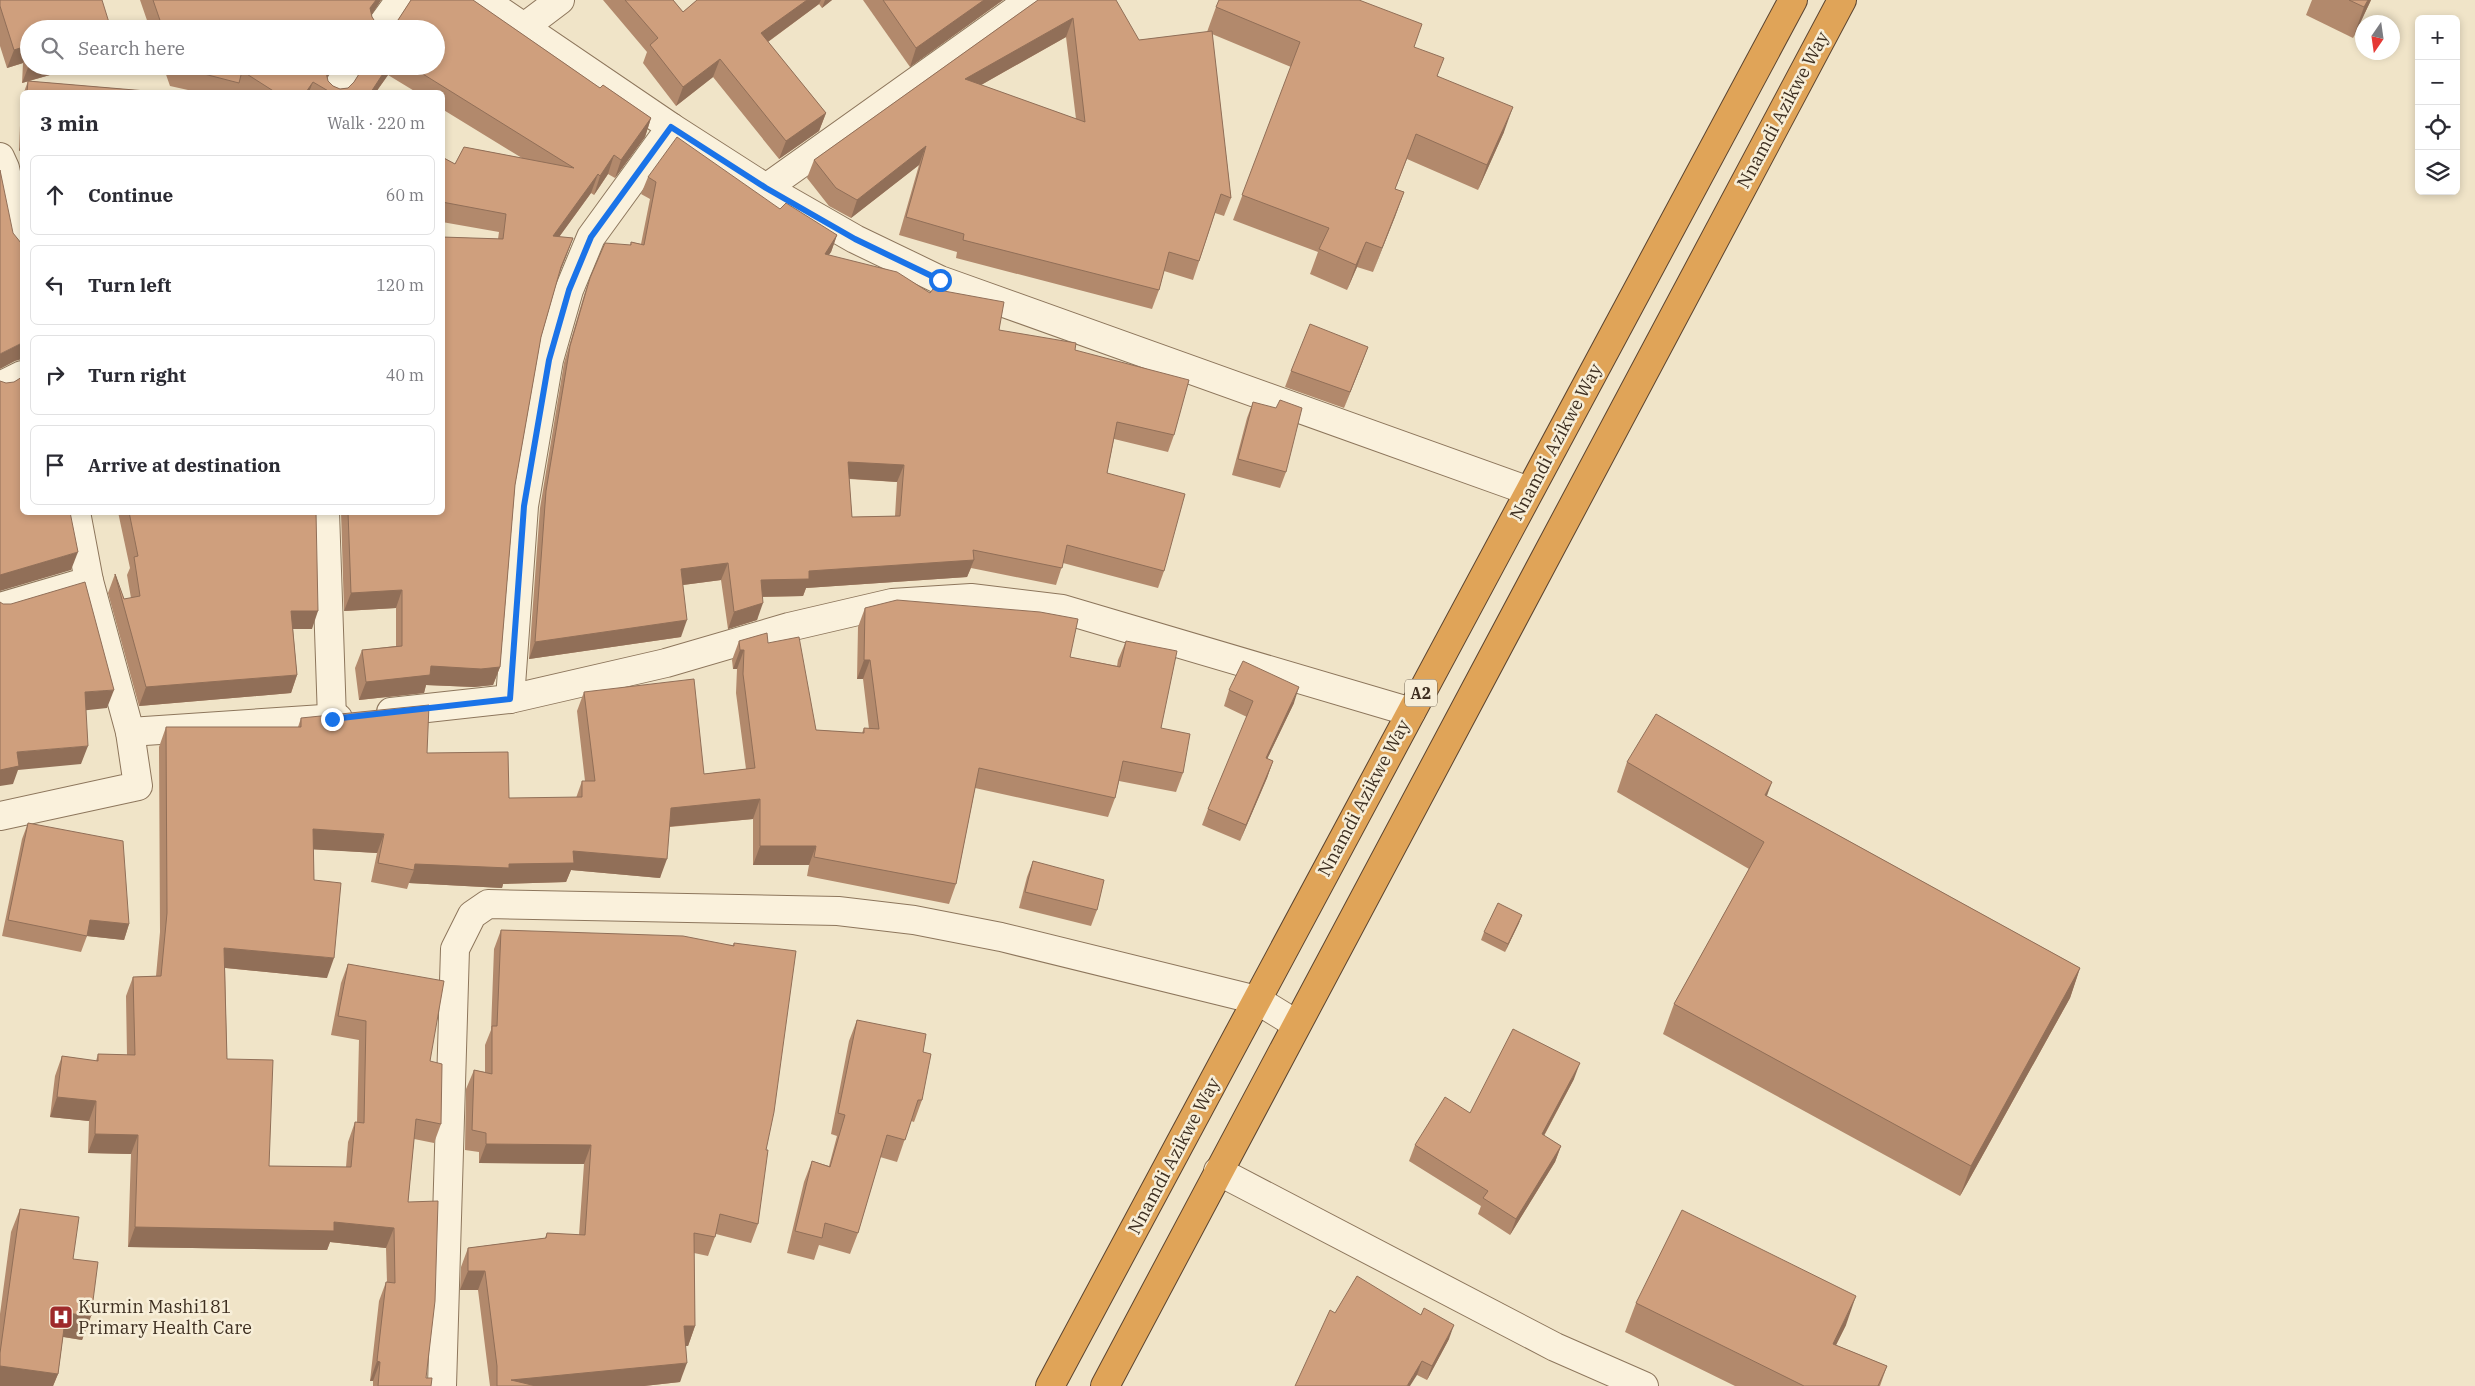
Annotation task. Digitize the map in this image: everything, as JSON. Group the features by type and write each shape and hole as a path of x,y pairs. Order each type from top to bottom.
{"highway":[{"name":"Nnamdi Azikwe Way","path":"1050,1386 1793,0"},
{"name":"Nnamdi Azikwe Way","path":"1105,1386 1218,1170 1842,0"}],"street":[{"path":"386,20 400,0"},
{"path":"484,0 671,127 766,188 855,239 940,280 1529,492"},
{"path":"523,28 560,0"},
{"path":"766,188 1030,0"},
{"path":"336,90 345,75"},
{"path":"510,699 524,506 549,360 569,290 591,237 671,127"},
{"path":"9,164 20,235"},
{"path":"0,386 20,376"},
{"path":"0,816 138,786 130,732 89,581 77,515"},
{"path":"325,515 332,719"},
{"path":"0,607 89,581"},
{"path":"130,732 332,719 510,699 666,664 789,628 892,603 971,598 1062,609 1411,712"},
{"path":"442,1386 455,949 472,915 488,904 848,912 914,920 1001,937 1257,1000 1296,1024"},
{"path":"1218,1170 1555,1347 1644,1386"}],"building":[{"path":"0,0 102,0 108,20 20,20 20,48 14,50 0,6"},
{"path":"153,0 376,0 370,8 374,20 160,20"},
{"path":"411,0 473,0 600,88 603,85 651,118 621,160 614,155 600,176 598,174 553,236 573,238 561,267 541,337 515,485 500,667 481,669 431,666 430,675 366,682 362,650 402,646 402,590 351,593 348,515 445,515 445,237 503,239 506,214 445,203 445,159 455,164 464,147 574,168 424,75 445,75 445,20 398,20"},
{"path":"625,0 673,0 683,12 697,0 807,0 761,33 826,113 786,141 720,59 683,87 650,45 658,38"},
{"path":"883,0 984,0 916,48"},
{"path":"1038,0 1116,0 1139,40 1212,31 1231,198 1221,194 1199,261 1169,252 1159,290 963,240 964,234 906,217 926,146 857,200 836,188 814,160","holes":["1073,18 1085,122 965,79"]},
{"path":"1219,0 1359,0 1422,24 1414,47 1444,58 1437,76 1513,107 1487,165 1416,134 1395,189 1404,192 1382,248 1366,242 1356,265 1319,249 1329,228 1242,195 1300,42 1216,7"},
{"path":"2349,0 2368,0 2364,7"},
{"path":"208,75 241,75 239,83"},
{"path":"248,75 327,75 328,81 340,89 348,88 358,75 382,75 372,90 327,90 313,82 307,90 272,90"},
{"path":"28,81 134,90 27,90"},
{"path":"677,137 780,209 786,203 837,235 825,254 897,272 930,293 933,289 1004,302 999,330 1076,343 1075,350 1189,380 1174,435 1117,422 1107,473 1185,494 1164,571 1067,545 1062,568 973,550 974,560 809,571 809,579 761,580 763,603 734,612 728,563 681,569 687,620 535,642 546,491 570,346 590,278 605,243 631,245 631,242 644,245 656,182 648,177","holes":["848,462 904,465 900,516 852,517"]},
{"path":"0,170 13,233 20,242 20,344 0,354"},
{"path":"1310,324 1368,347 1350,392 1291,371"},
{"path":"20,378 20,515 71,515 78,552 0,575 0,381 6,383 14,382"},
{"path":"1280,400 1302,408 1286,472 1238,459 1253,402 1276,408"},
{"path":"130,515 316,515 318,611 291,611 297,675 146,687 115,574 124,599 140,596 134,557 138,556"},
{"path":"85,582 114,690 85,692 88,746 17,752 19,766 0,770 0,602 11,604"},
{"path":"897,600 1040,612 1078,619 1070,657 1120,667 1126,641 1177,651 1161,728 1190,734 1183,773 1123,761 1115,798 979,768 956,884 814,857 816,846 760,846 760,799 671,808 667,859 573,851 574,863 509,864 509,868 415,864 414,870 378,863 384,834 313,829 314,880 341,883 334,958 224,948 227,1059 273,1060 269,1166 351,1167 355,1122 364,1123 366,1021 338,1016 348,964 444,981 430,1061 442,1064 441,1124 416,1119 408,1202 438,1201 435,1301 426,1378 432,1378 431,1386 378,1386 380,1362 377,1361 386,1282 395,1283 394,1228 334,1222 334,1231 135,1227 138,1135 95,1134 96,1101 57,1097 62,1056 98,1061 98,1054 135,1055 133,977 161,976 167,913 166,727 301,727 301,718 429,705 427,753 508,752 509,798 582,797 582,781 595,781 584,692 694,679 704,774 755,768 743,674 744,650 740,650 739,641 767,633 768,643 799,637 816,730 864,733 864,728 879,729 870,660 864,660 865,608"},
{"path":"1243,661 1299,687 1266,758 1273,761 1246,825 1208,809 1253,701 1229,690"},
{"path":"1656,714 1772,782 1765,795 2080,968 1971,1166 1674,1004 1764,842 1627,762"},
{"path":"28,823 123,841 129,924 90,920 87,936 8,920"},
{"path":"1033,861 1104,880 1097,910 1025,892"},
{"path":"1498,903 1522,915 1508,944 1484,932"},
{"path":"501,930 683,936 734,946 734,943 796,951 774,1112 766,1150 768,1150 758,1224 720,1214 715,1237 694,1233 695,1326 684,1326 687,1363 511,1380 536,1386 497,1386 497,1366 485,1271 468,1271 468,1248 546,1238 547,1233 585,1235 591,1145 486,1144 486,1133 472,1130 474,1070 492,1074 492,1026 497,1026"},
{"path":"857,1020 926,1034 923,1052 931,1054 922,1100 918,1100 905,1140 887,1135 858,1233 825,1223 822,1238 795,1231 812,1161 830,1167 845,1115 838,1113"},
{"path":"1513,1029 1580,1063 1542,1134 1561,1146 1516,1219 1483,1198 1488,1191 1415,1145 1445,1097 1470,1113"},
{"path":"20,1209 79,1217 73,1259 98,1262 91,1316 66,1313 58,1374 0,1366 0,1353"},
{"path":"1682,1210 1856,1296 1833,1344 1887,1366 1878,1386 1804,1386 1636,1303"},
{"path":"1357,1276 1421,1315 1424,1308 1454,1325 1432,1366 1422,1361 1407,1386 1295,1386 1330,1310 1335,1313"}],"place":[{"name":"Kurmin Mashi181 Primary Health Care","path":"61,1317"}],"route":[{"path":"332,719 510,699 524,506 549,360 569,290 591,237 671,127 766,188 855,239 940,280"}]}
